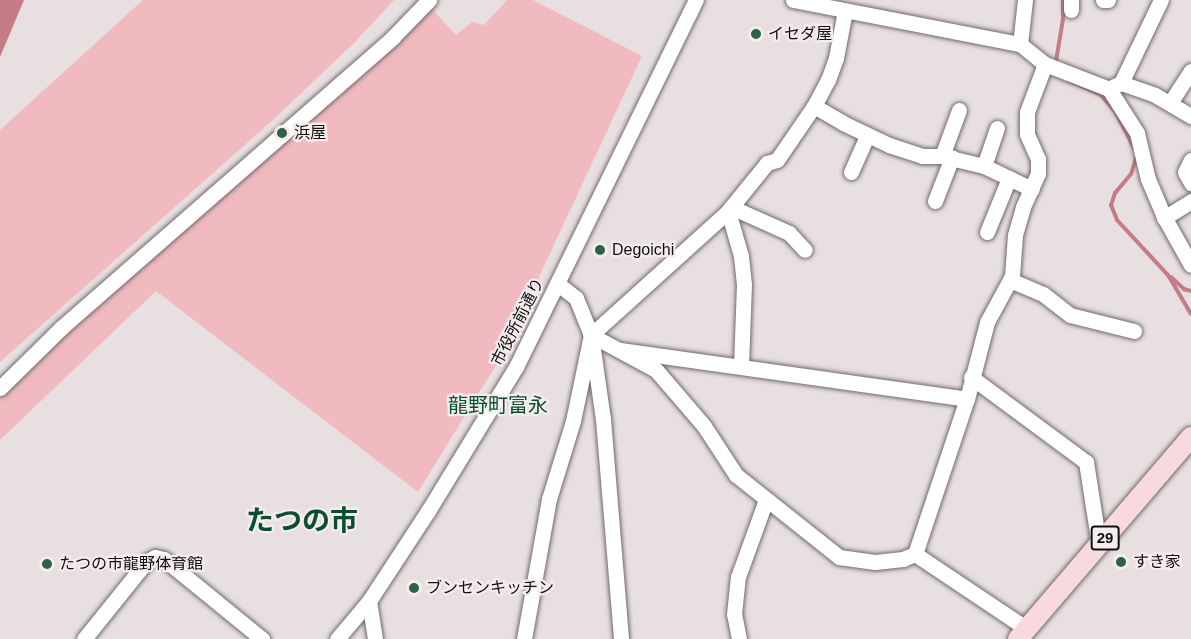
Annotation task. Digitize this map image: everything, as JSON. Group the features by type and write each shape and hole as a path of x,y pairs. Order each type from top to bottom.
{"main road":[{"name":"29","path":"1023,634 1191,437"}],"street":[{"path":"0,388 61,327 393,37 429,0"},
{"name":"市役所前通り","path":"337,639 369,601 483,423 516,367 668,53 696,0"},
{"path":"793,0 845,11 867,7 1020,44 1045,64 1170,103 1191,116"},
{"path":"1020,44 1025,0"},
{"path":"1115,86 1161,0"},
{"path":"524,639 549,499 573,421 591,335 730,209 767,163 777,160 814,106 836,58 845,11"},
{"path":"591,335 656,370 704,426 736,475 839,557 875,562 903,559 915,554 967,399 987,322 1010,280 1015,235 1038,174 1038,159 1028,134 1027,112 1045,64"},
{"path":"1170,103 1191,71"},
{"path":"1115,86 1137,133 1148,179 1164,218 1191,265"},
{"path":"814,106 867,136 922,156 947,157 984,166 1032,189"},
{"path":"935,201 959,110"},
{"path":"984,166 997,128"},
{"path":"851,172 867,136"},
{"path":"1191,160 1185,172 1191,183"},
{"path":"987,231 1009,178"},
{"path":"1164,218 1191,201"},
{"path":"730,209 789,233 805,250"},
{"path":"730,209 741,256 744,285 741,366"},
{"path":"1010,280 1043,294 1070,315 1134,331"},
{"path":"558,284 576,298 591,335 603,419 621,639"},
{"path":"620,350 967,399"},
{"path":"971,377 1086,462 1100,545"},
{"path":"739,639 735,614 738,577 764,505 769,501"},
{"path":"915,554 1023,634"},
{"path":"92,636 146,562 155,557 164,559 262,639"},
{"path":"369,601 375,639"}],"shaded area":[{"path":"0,0 24,0 0,57"},
{"path":"143,0 394,0 355,42 273,120 0,362 0,130"},
{"path":"507,0 533,0 642,56 504,352 418,492 156,291 0,440 0,395 73,325 431,8 456,35 472,22 484,25"}],"waterway":[{"path":"1056,61 1063,19 1063,0"},
{"path":"1069,81 1100,94 1115,111 1134,148"},
{"path":"1136,158 1131,174 1115,193 1111,205 1117,220 1168,275 1191,314"},
{"path":"1171,277 1184,289 1191,291"}],"place":[{"name":"イセダ屋","path":"756,34"},
{"name":"浜屋","path":"282,133"},
{"name":"Degoichi","path":"600,250"},
{"name":"すき家","path":"1121,562"},
{"name":"たつの市龍野体育館","path":"47,564"},
{"name":"ブンセンキッチン","path":"414,588"}],"district":[{"name":"龍野町富永","path":"498,405"},
{"name":"たつの市","path":"302,521"}]}
